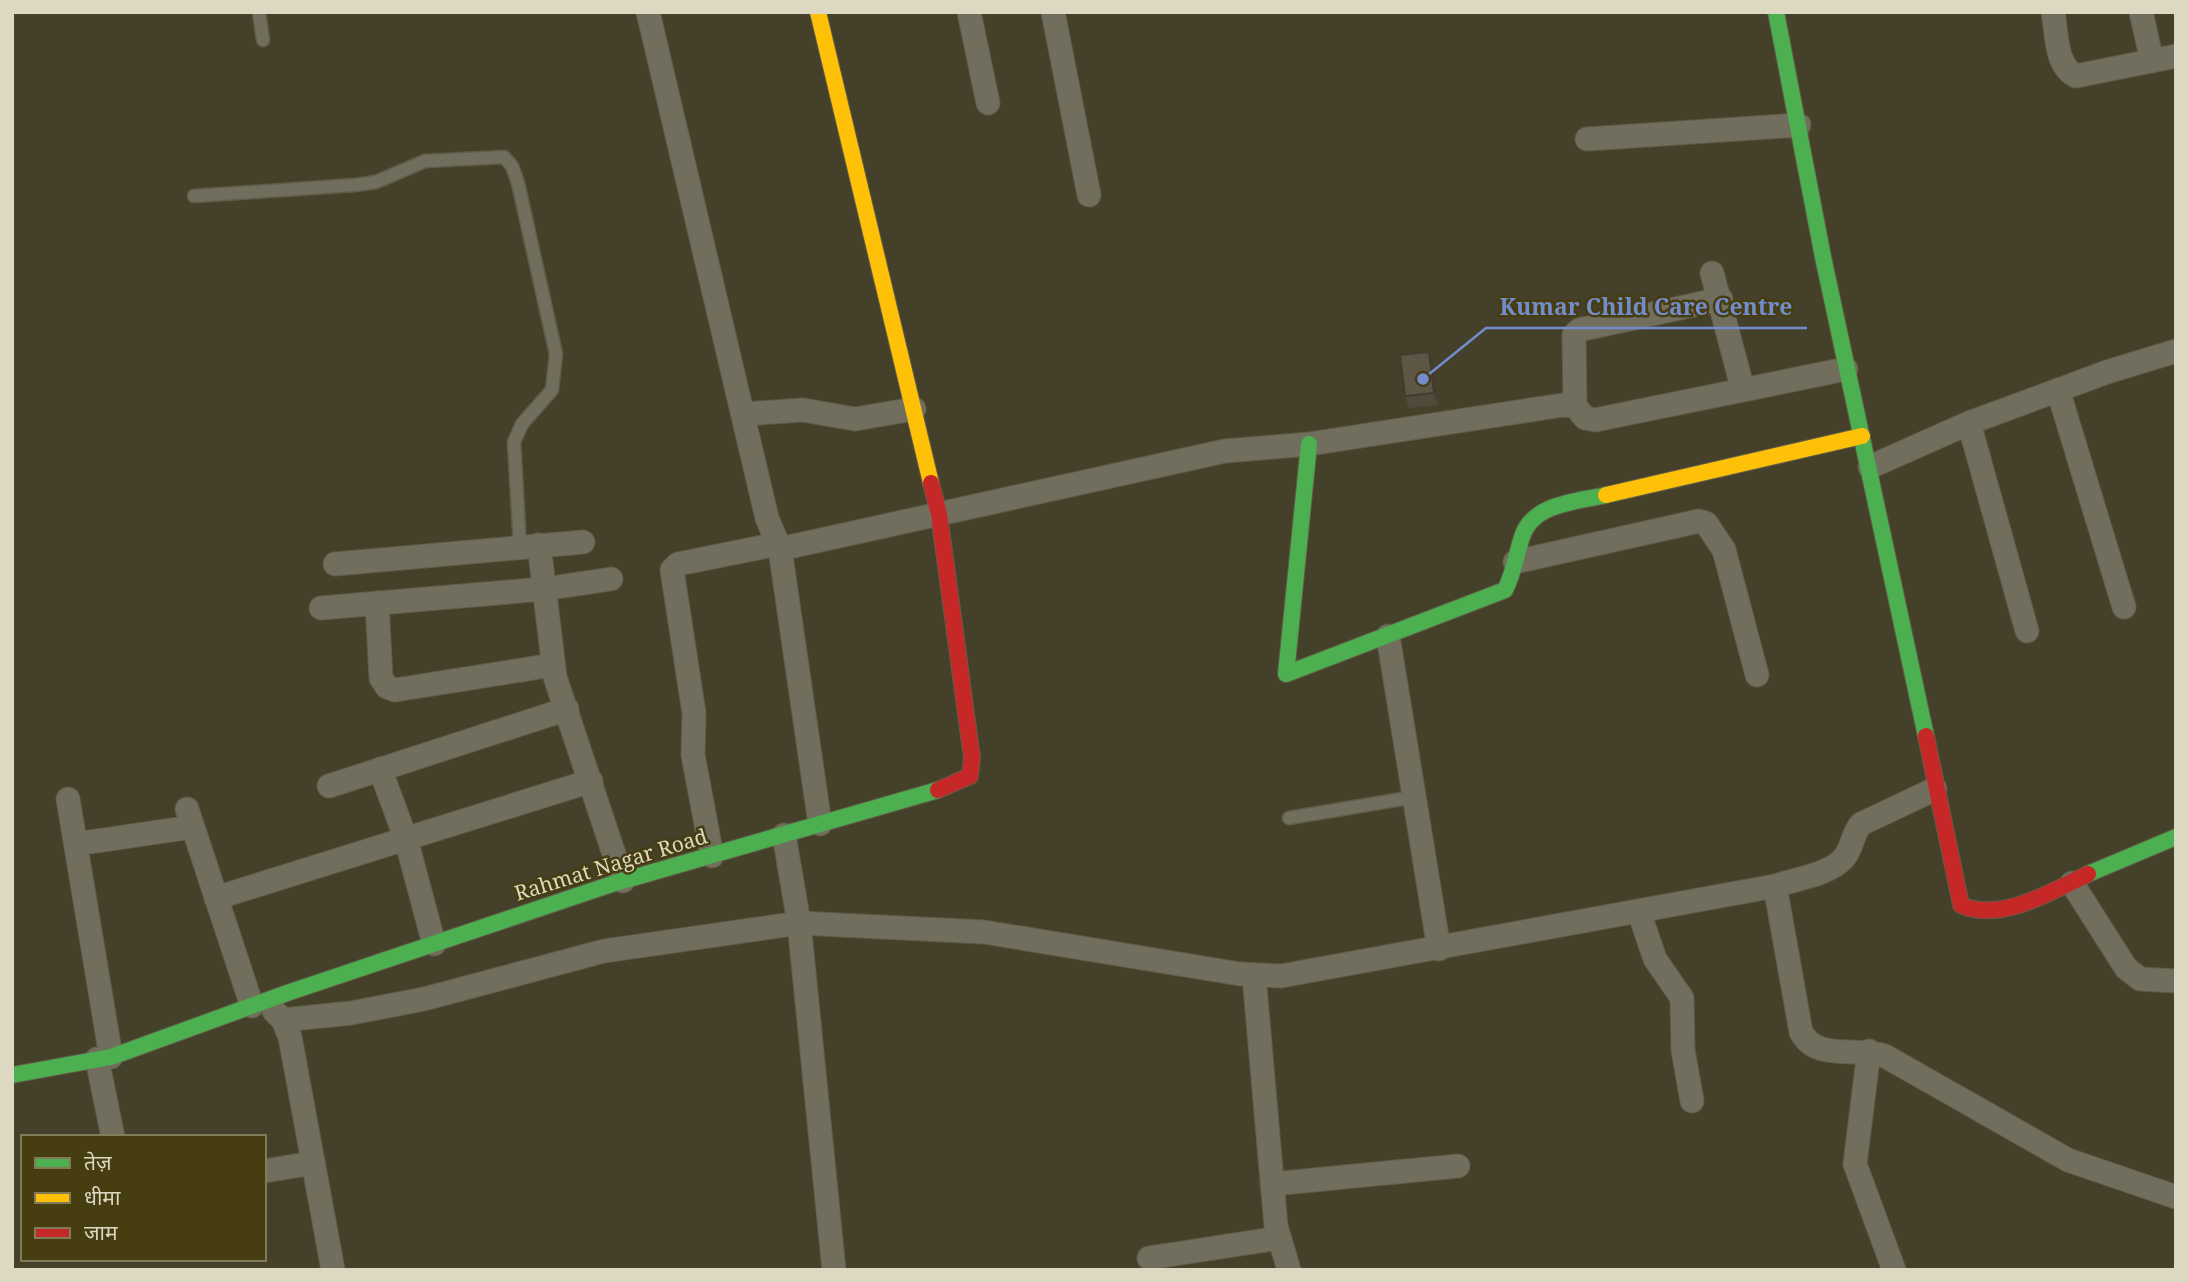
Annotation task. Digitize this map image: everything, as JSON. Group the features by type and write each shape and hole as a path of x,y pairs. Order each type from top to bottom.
{"street":[{"path":"648,12 767,518 779,547 820,824"},
{"path":"818,12 939,514"},
{"path":"969,12 988,103"},
{"path":"1053,12 1089,195"},
{"path":"1776,12 1846,369 1870,467 1934,789 1961,905 1967,911 1983,912 2072,883 2122,858 2176,837"},
{"path":"2053,12 2064,67 2077,76 2176,56"},
{"path":"2141,12 2152,61"},
{"path":"1587,139 1799,125"},
{"path":"1712,273 1743,390"},
{"path":"1721,299 1578,330 1574,335 1575,406 1585,418 1595,420 1846,369"},
{"path":"1870,467 1969,423 2176,351"},
{"path":"2058,390 2124,607"},
{"path":"712,856 693,755 694,713 672,570 678,564 779,547 939,514 1225,451 1309,444 1563,405 1575,406"},
{"path":"743,414 803,410 855,419 914,409"},
{"path":"1969,423 2027,631"},
{"path":"1309,444 1286,674 1498,594 1510,583 1526,523 1546,509 1862,436"},
{"name":"Rahmat Nagar Road","path":"12,1075 104,1058 623,881 949,788 970,776 972,758 939,514"},
{"path":"1516,562 1699,521 1706,523 1724,550 1758,675"},
{"path":"335,564 583,542"},
{"path":"530,546 544,589 552,665 623,881"},
{"path":"321,608 544,589 611,579"},
{"path":"377,603 381,678 387,687 395,690 552,665"},
{"path":"1388,636 1439,949"},
{"path":"329,786 567,709"},
{"path":"380,769 406,839 434,944"},
{"path":"216,898 591,781"},
{"path":"283,1020 351,1013 415,1001 604,951 799,923 984,932 1254,976 1281,976 1775,886 1835,865 1844,858 1855,831 1861,824 1934,789"},
{"path":"68,799 113,1135"},
{"path":"76,844 189,818 216,898 258,1004 283,1020 290,1037 333,1270"},
{"path":"784,835 799,923 834,1270"},
{"path":"2072,883 2126,968 2140,979 2176,981"},
{"path":"1775,886 1801,1032 1813,1048 1823,1051 1868,1051 1916,1071 2068,1160 2176,1197"},
{"path":"1639,912 1655,959 1682,998 1683,1050 1692,1101"},
{"path":"1254,976 1272,1184 1279,1238 1289,1270"},
{"path":"1868,1051 1855,1164 1894,1270"},
{"path":"266,1171 313,1163"},
{"path":"1272,1184 1458,1166"},
{"path":"1149,1258 1279,1238"}],"lane":[{"path":"259,12 263,40"},
{"path":"194,196 355,185 376,182 425,161 504,157 512,166 517,183 556,354 552,390 522,424 514,442 530,546"},
{"path":"1289,818 1414,797"}],"building":[{"path":"1429,352 1434,393 1405,396 1400,355"}],"traffic: fast":[{"path":"1776,12 1823,257 1926,736"},
{"path":"1309,444 1286,674 1505,590 1522,537 1536,517 1569,502 1606,495"},
{"path":"12,1075 111,1057 290,992 615,883 938,790"},
{"path":"2088,874 2176,837"}],"traffic: slow":[{"path":"818,12 931,483"},
{"path":"1606,495 1862,436"}],"traffic: jam":[{"path":"931,483 939,514 972,758 970,776 938,790"},
{"path":"1926,736 1961,905 1976,910 2009,908 2043,896 2088,874"}],"place":[{"name":"Kumar Child Care Centre","path":"1423,379"}]}
